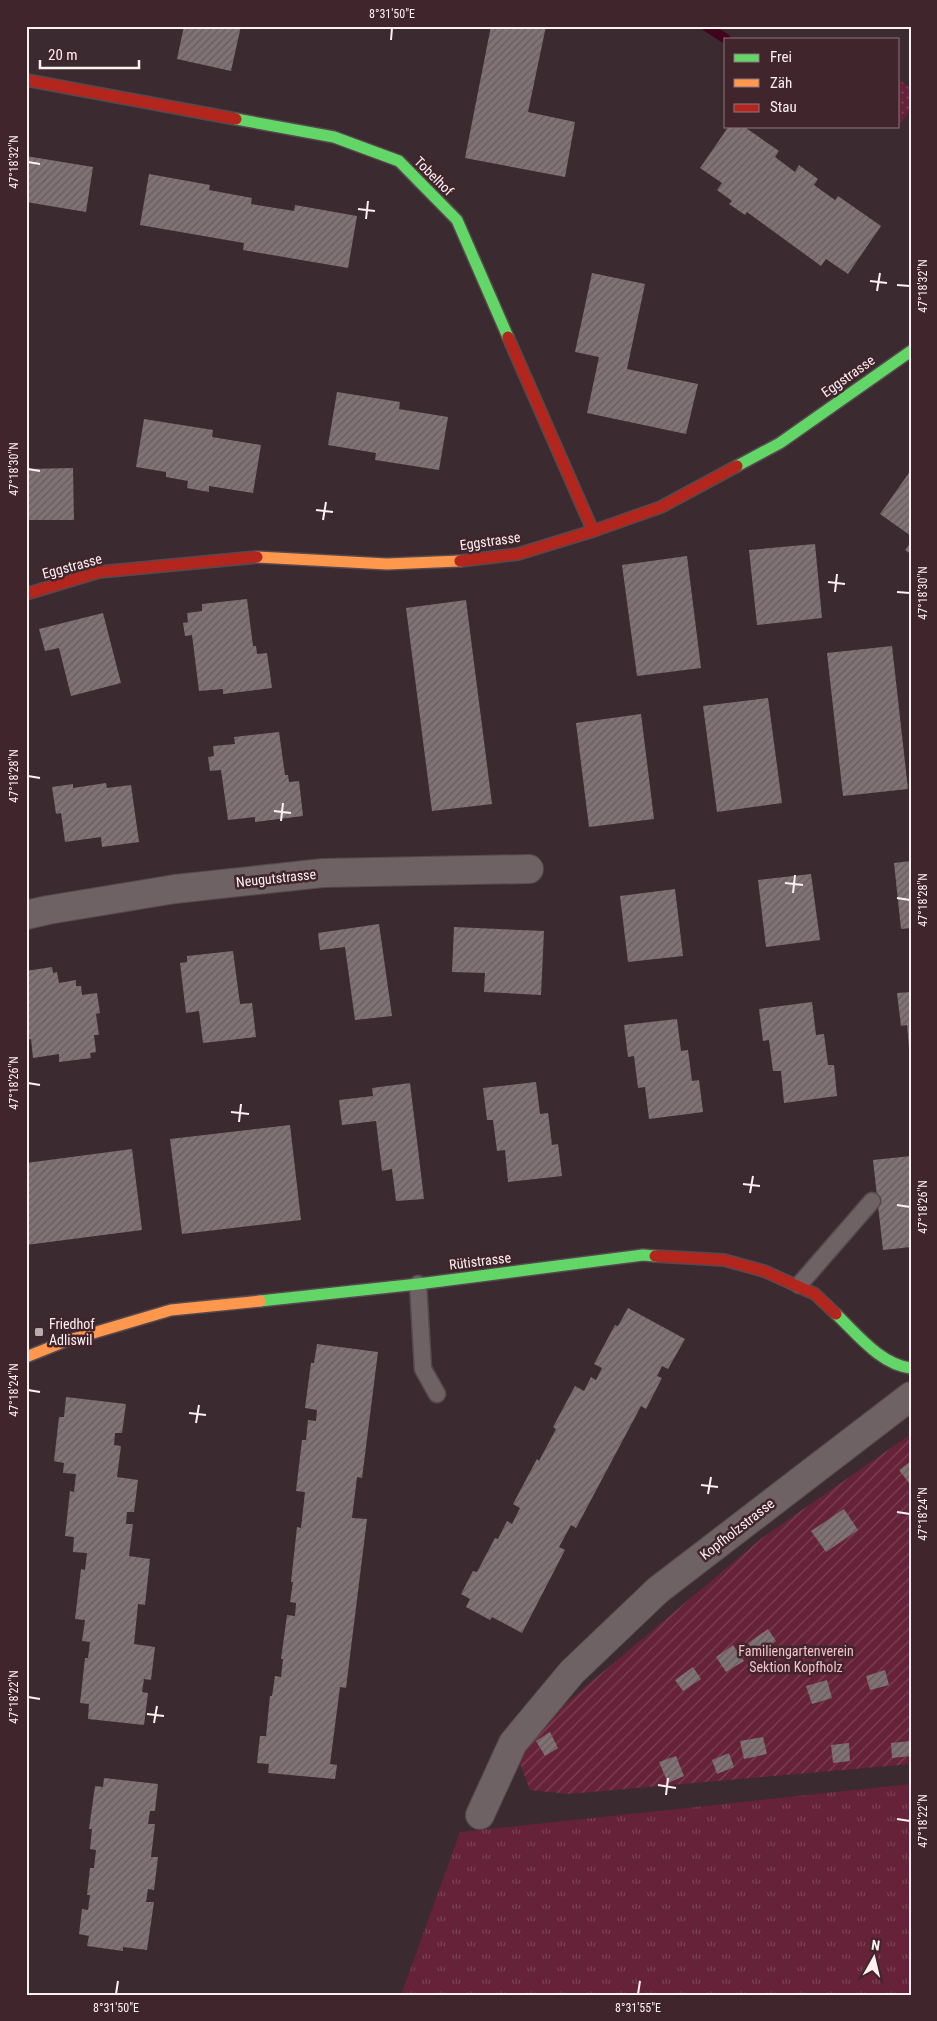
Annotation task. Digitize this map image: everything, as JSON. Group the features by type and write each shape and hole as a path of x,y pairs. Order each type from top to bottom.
{"street":[{"name":"Tobelhof","path":"26,80 334,137 399,162 457,220 593,531"},
{"name":"Eggstrasse","path":"26,594 99,572 221,560 260,557 387,564 450,562 518,554 593,531 661,507 780,443 911,351"},
{"name":"Neugutstrasse","path":"26,915 175,889 323,873 529,869"},
{"name":"Rütistrasse","path":"26,1357 66,1341 171,1310 418,1284 643,1255 724,1260 764,1271 815,1294 877,1353 901,1367 911,1368"},
{"name":"Kopfholzstrasse","path":"480,1815 513,1742 572,1672 658,1590 911,1396"}],"lane":[{"path":"798,1286 872,1201"},
{"path":"418,1284 424,1369 437,1394"}],"green space":[{"path":"900,80 911,88 911,109 900,124"},
{"name":"Familiengartenverein Sektion Kopfholz","path":"911,1434 911,1764 568,1794 530,1790 519,1761 533,1731 762,1538"},
{"path":"911,1784 911,1995 401,1995 460,1832"}],"building":[{"path":"184,26 241,26 231,71 177,59"},
{"path":"491,26 546,26 528,112 575,122 565,177 465,158"},
{"path":"728,128 746,128 779,151 775,157 795,172 799,165 818,179 814,185 835,200 838,196 881,226 848,274 826,259 821,266 747,212 745,215 729,204 732,201 717,190 722,183 700,168"},
{"path":"26,156 93,167 86,212 26,202"},
{"path":"149,174 210,185 209,190 252,198 251,204 294,211 295,205 357,216 348,268 243,250 244,243 140,225"},
{"path":"592,273 645,284 627,369 698,384 686,434 587,413 599,357 575,352"},
{"path":"337,392 400,402 399,409 448,417 439,470 375,460 376,453 328,445"},
{"path":"144,419 213,430 212,437 261,445 253,493 209,486 209,492 187,488 188,481 166,477 166,472 136,467"},
{"path":"73,468 74,520 26,520 26,469"},
{"path":"911,470 911,536 880,514"},
{"path":"911,542 911,554 905,550"},
{"path":"815,544 822,618 757,625 749,550"},
{"path":"687,556 701,668 637,676 622,565"},
{"path":"247,599 253,646 256,646 257,654 267,653 272,688 223,694 223,689 199,691 192,635 185,636 183,623 188,622 187,613 202,611 202,604"},
{"path":"466,600 492,804 432,811 406,608"},
{"path":"103,613 121,683 71,696 59,648 45,651 39,629"},
{"path":"892,646 908,789 843,796 827,653"},
{"path":"768,698 782,803 717,812 703,706"},
{"path":"641,714 654,819 589,827 576,723"},
{"path":"279,732 285,775 288,775 289,782 299,781 303,816 255,822 255,817 228,820 221,770 210,771 208,757 214,756 213,746 235,744 234,737"},
{"path":"106,783 107,788 131,785 139,842 102,847 101,837 65,842 61,813 56,814 52,787 73,784 73,788"},
{"path":"911,861 911,928 901,929 894,863"},
{"path":"811,874 820,940 766,947 758,880"},
{"path":"675,889 683,956 628,962 620,896"},
{"path":"379,924 392,1016 355,1020 345,947 320,950 318,933"},
{"path":"454,927 544,931 541,995 484,992 485,973 452,972"},
{"path":"233,951 240,1004 252,1003 256,1037 203,1043 199,1011 186,1013 180,963 187,962 187,956"},
{"path":"52,967 53,973 57,972 59,983 76,980 76,986 81,986 82,995 97,993 100,1013 96,1014 99,1035 94,1035 96,1052 90,1053 91,1058 59,1062 59,1054 33,1058 31,1039 26,1040 26,971"},
{"path":"911,992 911,1048 909,1048 907,1025 901,1026 897,993"},
{"path":"812,1002 816,1035 824,1034 828,1065 834,1065 837,1096 784,1103 781,1071 773,1071 769,1040 763,1041 759,1009"},
{"path":"677,1019 681,1051 688,1050 692,1081 699,1080 703,1112 649,1119 645,1087 638,1088 634,1056 628,1057 624,1025"},
{"path":"536,1082 540,1114 548,1113 552,1145 558,1144 562,1176 508,1182 505,1150 497,1151 493,1120 487,1120 483,1088"},
{"path":"410,1083 424,1199 396,1201 392,1169 382,1171 376,1121 342,1125 339,1100 373,1096 372,1088"},
{"path":"290,1125 301,1220 182,1234 170,1139"},
{"path":"132,1149 142,1230 26,1245 26,1163"},
{"path":"911,1156 911,1247 883,1250 873,1160"},
{"path":"628,1308 685,1339 668,1369 662,1366 657,1376 662,1378 646,1409 641,1406 576,1528 571,1525 559,1547 565,1550 522,1633 492,1617 490,1620 466,1607 470,1599 461,1594 473,1571 477,1572 495,1538 498,1539 507,1521 512,1524 520,1508 513,1504 537,1459 539,1461 556,1429 553,1427 575,1386 584,1391 591,1377 596,1380 602,1368 594,1364 615,1325 618,1326"},
{"path":"317,1344 378,1352 362,1478 357,1477 352,1518 367,1519 346,1688 340,1687 330,1764 337,1765 335,1779 268,1773 269,1764 257,1763 260,1736 266,1736 270,1696 272,1696 275,1676 281,1677 283,1659 281,1659 287,1615 295,1616 296,1603 290,1602 293,1582 291,1582 297,1527 301,1528 305,1492 296,1491 302,1440 306,1440 308,1420 316,1421 317,1410 305,1408 311,1363 314,1363"},
{"path":"66,1397 126,1404 122,1433 115,1433 114,1445 121,1446 117,1477 138,1480 134,1512 127,1512 126,1524 133,1524 129,1556 150,1559 145,1605 138,1604 134,1644 155,1647 151,1680 144,1679 142,1692 148,1693 144,1725 88,1719 89,1704 80,1703 85,1658 88,1658 90,1642 82,1641 85,1620 75,1619 81,1569 85,1570 87,1553 73,1552 74,1537 65,1536 70,1491 74,1492 76,1474 63,1473 64,1463 54,1461 59,1417 64,1417"},
{"path":"911,1461 911,1482 909,1483 899,1470"},
{"path":"844,1509 858,1530 826,1552 811,1531"},
{"path":"768,1629 776,1641 757,1655 748,1643"},
{"path":"733,1645 744,1661 726,1672 716,1657"},
{"path":"693,1667 701,1679 683,1691 675,1680"},
{"path":"885,1670 889,1685 870,1690 866,1676"},
{"path":"827,1680 832,1698 812,1704 806,1686"},
{"path":"550,1732 558,1748 545,1756 536,1741"},
{"path":"763,1737 767,1754 744,1759 740,1741"},
{"path":"911,1741 911,1756 892,1758 891,1743"},
{"path":"849,1743 850,1761 833,1763 831,1745"},
{"path":"729,1753 734,1767 717,1774 712,1760"},
{"path":"676,1756 684,1776 668,1783 659,1762"},
{"path":"104,1778 158,1784 155,1811 150,1811 148,1824 155,1824 151,1857 158,1857 154,1890 148,1889 146,1902 154,1902 147,1950 123,1947 123,1951 87,1946 89,1936 79,1934 82,1909 88,1910 90,1895 87,1895 90,1868 94,1868 96,1850 90,1849 92,1829 89,1829 95,1786 103,1787"}],"waterway":[{"path":"706,26 724,38"}],"traffic: fast":[{"path":"236,119 334,137 399,161 457,220 508,337"},
{"path":"737,466 780,443 911,351"},
{"path":"260,1301 418,1284 643,1255 655,1256"},
{"path":"836,1314 880,1355 900,1366 911,1368"}],"traffic: slow":[{"path":"257,557 387,564 460,561"},
{"path":"26,1357 66,1341 171,1310 260,1301"}],"traffic: jam":[{"path":"26,80 236,119"},
{"path":"508,337 593,531"},
{"path":"460,561 518,554 593,531 661,507 737,466"},
{"path":"26,594 99,572 257,557"},
{"path":"655,1256 724,1260 764,1271 815,1294 836,1314"}],"place":[{"name":"Friedhof Adliswil","path":"39,1332"}]}
